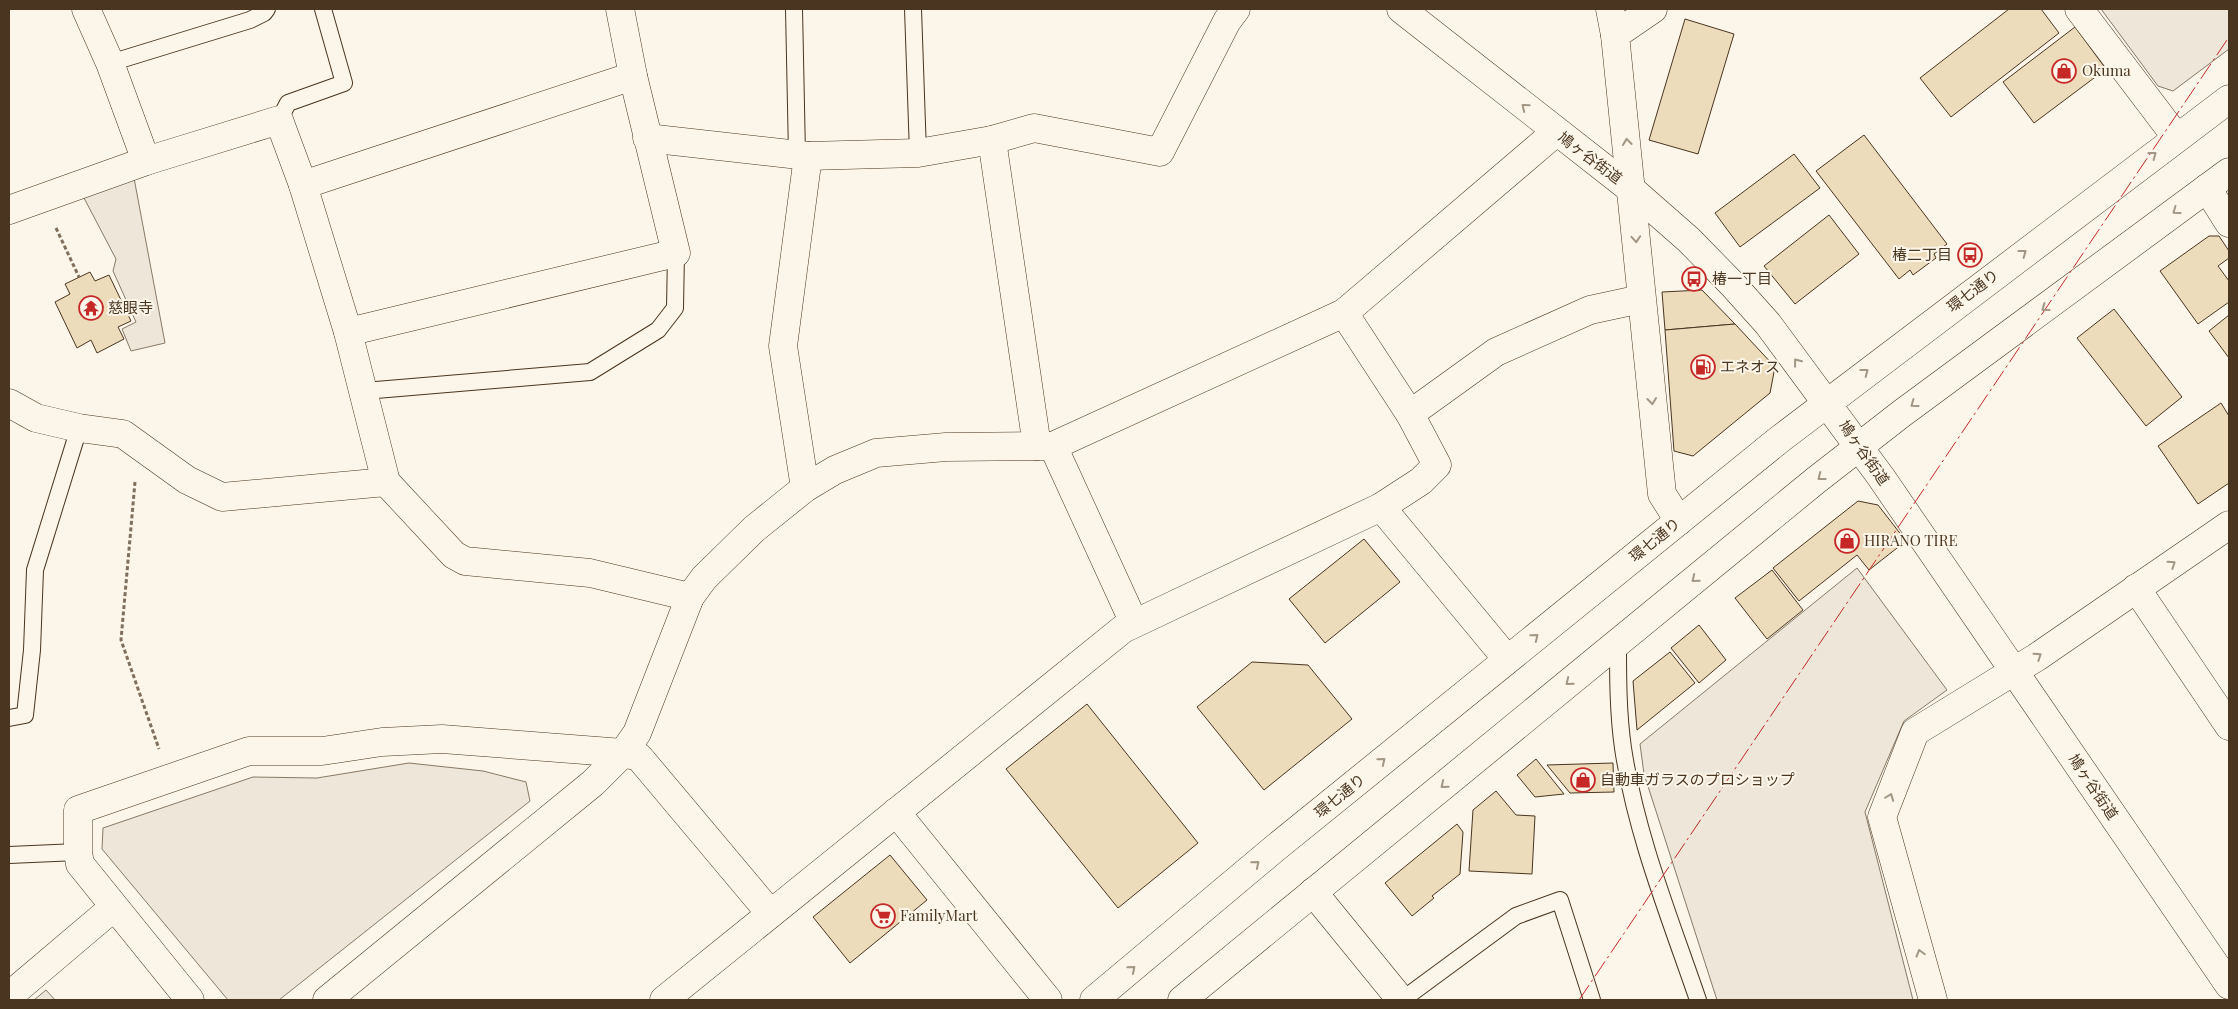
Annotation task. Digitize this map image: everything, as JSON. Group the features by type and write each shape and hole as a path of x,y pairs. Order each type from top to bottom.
{"street":[{"path":"86,9 110,63 146,161"},
{"path":"348,332 676,253 632,76 620,9"},
{"path":"647,138 802,155 918,153 992,140 1034,128 1160,152 1227,21 1236,9"},
{"name":"鳩ヶ谷街道","path":"1401,9 1632,190 1689,240 1768,324 1860,447 2229,985"},
{"path":"1610,9 1615,35 1632,190 1641,299 1662,494 1679,521"},
{"path":"1615,35 1653,9"},
{"path":"2079,9 2177,138"},
{"path":"303,185 632,76"},
{"name":"環七通り","path":"1094,1000 1507,659 1826,401 2229,99"},
{"path":"9,210 146,161 279,120 303,185 348,332 386,482 454,555 465,561 590,573 690,597"},
{"path":"327,1000 593,783 623,753 637,733 690,597 704,578 754,529 805,488 835,470 876,453 946,446 1045,446 1344,313 1556,132"},
{"path":"992,140 1045,446 1134,622"},
{"path":"802,155 783,346 805,488"},
{"path":"1182,1000 1618,642 1901,414 2229,172"},
{"path":"2207,188 2229,222"},
{"path":"1410,414 1496,352 1590,310 1641,299"},
{"path":"664,1000 1134,622 1381,507 1421,480 1437,465 1410,414 1344,313"},
{"path":"9,404 36,418 78,428 123,434 186,480 222,497 386,482"},
{"path":"1381,507 1507,659"},
{"path":"1933,1000 1882,817 1915,732 2014,672 2229,525"},
{"path":"2136,588 2229,726"},
{"path":"190,1000 80,864 78,852 78,810 249,751 322,751 392,741 442,739 623,753 639,757 770,913"},
{"path":"896,812 1048,1000"},
{"path":"1313,892 1402,1000"},
{"path":"9,996 114,907"}],"lane":[{"path":"110,63 248,14 264,14 267,9"},
{"path":"279,120 288,103 344,82 322,9"},
{"path":"794,9 802,155"},
{"path":"913,9 918,153"},
{"path":"364,391 590,372 658,330 675,308 676,253"},
{"path":"9,718 25,715 32,650 35,570 78,428"},
{"path":"1618,642 1618,699 1623,748 1640,828 1698,1000"},
{"path":"9,854 78,852"},
{"path":"1402,1000 1516,916 1560,900 1592,1000"}],"path":[{"path":"42,198 79,277"},
{"path":"138,444 121,640 170,778"}],"shaded area":[{"path":"2101,9 2229,9 2229,49 2173,91 2158,86"},
{"path":"134,178 165,343 131,351 122,329 136,322 113,271 116,259 84,198"},
{"path":"1857,568 1947,690 1904,721 1865,812 1913,1000 1717,1000 1644,774 1640,744"},
{"path":"409,763 483,771 526,782 530,801 279,1000 228,1000 102,849 103,828 253,777 317,778"},
{"path":"46,990 55,1000 34,1000"}],"building":[{"path":"2009,9 2041,9 2059,33 1951,117 1920,78"},
{"path":"1685,19 1734,34 1698,154 1649,140"},
{"path":"2075,27 2106,69 2034,123 2003,82"},
{"path":"1864,135 1947,244 1934,254 1936,258 1913,275 1910,270 1899,279 1816,171"},
{"path":"1794,154 1820,188 1740,247 1715,213"},
{"path":"1829,215 1859,254 1795,304 1764,266"},
{"path":"2209,236 2219,236 2229,251 2229,258 2218,266 2229,281 2229,302 2198,324 2160,271"},
{"path":"90,272 95,281 109,275 131,321 118,327 124,339 97,353 91,340 77,348 55,302 70,294 65,284"},
{"path":"1702,290 1735,324 1665,330 1662,292"},
{"path":"2114,309 2182,397 2146,426 2077,338"},
{"path":"2229,315 2229,358 2209,331"},
{"path":"1735,324 1775,367 1770,393 1693,456 1674,451 1665,330"},
{"path":"2221,403 2229,416 2229,483 2198,504 2158,446"},
{"path":"1858,501 1878,505 1906,541 1869,570 1857,555 1799,601 1773,568"},
{"path":"1364,539 1400,582 1325,643 1289,599"},
{"path":"1772,570 1803,610 1767,639 1735,598"},
{"path":"1699,625 1726,660 1699,683 1671,648"},
{"path":"1670,652 1695,683 1637,730 1633,681"},
{"path":"1252,662 1308,665 1352,719 1264,790 1197,707"},
{"path":"1087,704 1198,843 1118,908 1006,769"},
{"path":"1536,759 1564,794 1535,797 1517,775"},
{"path":"1613,763 1614,792 1570,793 1547,765"},
{"path":"1496,791 1516,815 1535,816 1532,874 1469,871 1473,810"},
{"path":"1457,824 1463,832 1460,874 1432,896 1434,898 1412,916 1385,883"},
{"path":"890,855 927,900 850,963 813,917"}],"power":[{"path":"1579,1000 2229,37"}],"place":[{"name":"Okuma","path":"2064,71"},
{"name":"椿二丁目","path":"1970,255"},
{"name":"椿一丁目","path":"1694,279"},
{"name":"慈眼寺","path":"91,308"},
{"name":"エネオス","path":"1703,367"},
{"name":"HIRANO TIRE","path":"1847,541"},
{"name":"自動車ガラスのプロショップ","path":"1583,780"},
{"name":"FamilyMart","path":"883,916"}]}
